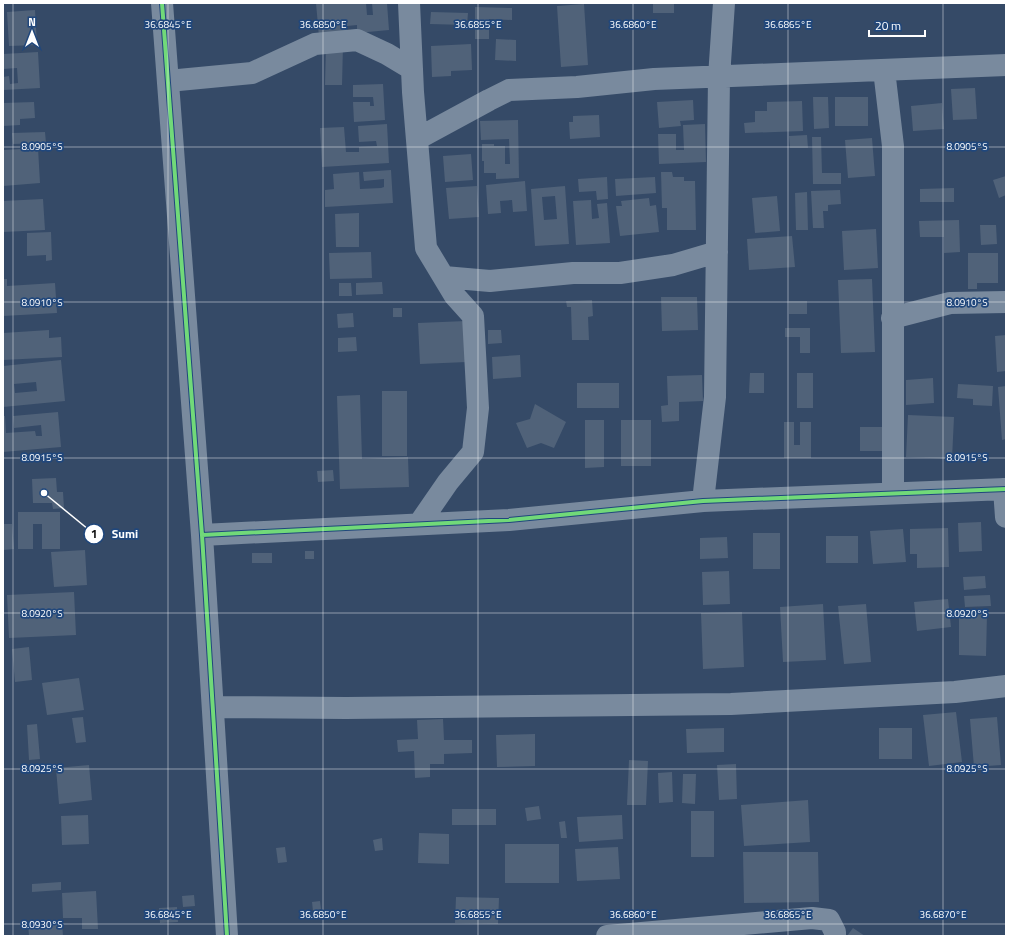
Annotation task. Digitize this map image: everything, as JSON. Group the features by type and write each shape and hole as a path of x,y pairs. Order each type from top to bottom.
{"street":[{"path":"162,3 202,535 227,936"},
{"path":"409,3 412,69 426,248 455,296 473,316 478,408 473,452 448,482 419,524"},
{"path":"703,501 716,397 719,77 724,3"},
{"path":"168,81 252,73 315,44 357,40 412,69"},
{"path":"417,140 488,100 509,90 577,87 654,79 1006,65"},
{"path":"884,70 893,146 893,494"},
{"path":"444,277 490,281 572,273 620,273 673,265 717,252"},
{"path":"466,309 482,281"},
{"path":"892,318 950,303 1006,302"},
{"path":"202,535 509,520 703,501 1005,489 1006,517"},
{"path":"213,707 354,708 731,704 955,692 1006,686"},
{"path":"608,936 812,918 829,920 835,932 835,936"}],"building":[{"path":"316,3 366,3 367,15 373,15 372,3 387,3 389,30 357,33 357,25 347,26 347,35 319,37"},
{"path":"653,3 674,3 674,13 653,13"},
{"path":"584,4 588,65 561,67 557,6"},
{"path":"475,7 512,8 512,20 489,19 489,39 475,39"},
{"path":"35,10 37,45 9,46 7,12"},
{"path":"431,12 468,13 467,25 430,24"},
{"path":"496,39 516,40 516,61 495,60"},
{"path":"471,44 472,70 451,71 451,76 432,77 431,46"},
{"path":"326,45 343,45 342,85 325,85"},
{"path":"38,52 40,88 3,90 3,77 9,76 10,84 18,83 17,68 3,69 3,54"},
{"path":"383,84 385,120 354,122 353,102 370,102 370,106 374,106 373,97 353,97 353,85"},
{"path":"975,88 977,119 953,120 951,89"},
{"path":"813,97 828,97 829,128 814,129"},
{"path":"835,97 868,97 868,126 835,126"},
{"path":"693,100 694,120 680,121 681,126 659,128 657,102"},
{"path":"802,101 803,131 745,133 744,123 755,122 755,111 767,111 767,102"},
{"path":"34,102 35,118 20,119 20,125 3,126 3,103"},
{"path":"942,103 944,129 913,131 911,106"},
{"path":"599,115 600,137 570,139 569,122 573,122 573,116"},
{"path":"518,120 519,178 496,179 496,173 484,173 482,144 505,146 505,164 510,164 509,139 481,140 480,121"},
{"path":"387,124 389,163 322,167 320,128 344,127 346,152 359,152 359,147 377,146 376,141 359,142 358,126"},
{"path":"705,124 706,162 659,164 658,134 676,134 676,150 684,150 683,125"},
{"path":"45,132 46,143 13,144 12,133"},
{"path":"807,135 808,148 790,148 789,136"},
{"path":"812,137 821,137 822,173 841,173 841,184 813,184"},
{"path":"872,138 875,176 848,178 845,140"},
{"path":"38,148 40,183 3,186 3,150"},
{"path":"471,154 473,180 445,182 443,156"},
{"path":"391,170 393,203 325,207 325,190 334,189 333,174 359,172 360,189 381,188 384,187 384,179 364,181 363,172"},
{"path":"661,172 672,172 673,177 684,177 684,181 695,181 696,230 667,230 667,208 662,208"},
{"path":"1006,176 1006,195 999,198 993,180"},
{"path":"607,177 608,199 597,200 596,191 579,192 578,179"},
{"path":"655,177 656,193 616,196 615,179"},
{"path":"525,181 527,211 513,212 512,200 500,201 501,213 488,214 486,185"},
{"path":"477,186 479,217 449,219 446,188"},
{"path":"565,186 569,244 535,246 531,189","holes":["555,196 557,219 544,220 542,197"]},
{"path":"954,188 954,202 920,202 920,189"},
{"path":"840,190 841,204 828,205 828,211 823,211 824,228 813,228 811,191"},
{"path":"807,192 808,230 796,230 795,193"},
{"path":"777,196 780,231 755,233 752,198"},
{"path":"649,198 650,206 656,205 659,232 620,236 616,206 622,206 621,201"},
{"path":"43,199 45,230 3,232 3,201"},
{"path":"591,200 592,219 599,218 597,204 607,203 610,243 576,245 573,201"},
{"path":"359,213 359,247 336,247 335,214"},
{"path":"959,220 960,252 944,253 944,237 920,237 919,221"},
{"path":"980,225 996,225 997,244 981,245"},
{"path":"876,229 878,268 844,270 842,231"},
{"path":"51,232 52,260 46,261 46,255 27,256 27,233"},
{"path":"792,236 795,267 749,270 747,239"},
{"path":"371,252 372,278 330,279 329,253"},
{"path":"968,253 998,253 998,283 977,283 977,289 968,289"},
{"path":"3,279 7,279 7,286 55,283 57,313 3,316"},
{"path":"872,279 875,352 841,353 838,280"},
{"path":"382,282 383,294 356,295 356,283"},
{"path":"339,283 351,283 352,296 339,296"},
{"path":"661,297 697,297 698,330 662,331"},
{"path":"592,300 593,316 588,317 589,340 572,340 571,307 567,307 566,301"},
{"path":"789,301 807,301 807,314 789,314"},
{"path":"393,308 402,308 402,317 393,317"},
{"path":"353,313 354,327 338,328 337,314"},
{"path":"466,321 467,362 420,364 418,323"},
{"path":"785,328 810,328 810,353 800,353 800,337 785,337"},
{"path":"49,330 49,338 61,337 62,357 3,360 3,333"},
{"path":"488,330 501,330 502,343 488,344"},
{"path":"1006,335 1006,371 997,372 995,336"},
{"path":"356,337 357,351 338,352 338,338"},
{"path":"520,355 521,377 493,379 492,357"},
{"path":"61,360 65,401 3,407 3,366","holes":["36,382 37,391 15,393 14,384"]},
{"path":"750,373 764,373 764,393 749,393"},
{"path":"797,373 813,373 813,408 797,408"},
{"path":"702,375 703,401 679,402 679,421 662,422 661,406 668,405 667,376"},
{"path":"933,378 934,403 906,405 906,380"},
{"path":"577,383 619,383 619,408 577,408"},
{"path":"958,384 993,386 992,406 973,405 973,399 957,398"},
{"path":"1006,386 1006,439 1002,440 998,387"},
{"path":"382,391 407,391 407,456 382,456"},
{"path":"360,395 362,459 408,457 409,487 340,489 337,396"},
{"path":"535,404 566,422 554,448 541,443 527,448 516,423 530,419"},
{"path":"58,412 61,447 3,452 3,416 5,416 6,433 35,431 36,436 42,436 41,425 14,428 13,416"},
{"path":"908,415 954,417 952,459 906,457"},
{"path":"585,420 604,420 604,467 585,468"},
{"path":"621,420 651,420 651,466 621,466"},
{"path":"784,422 794,422 794,445 800,445 800,422 811,422 811,458 784,458"},
{"path":"860,427 883,427 883,451 860,451"},
{"path":"333,470 334,481 318,482 317,471"},
{"path":"56,478 57,492 63,492 64,508 53,509 52,503 33,503 32,479"},
{"path":"18,512 60,512 60,549 42,549 42,524 33,524 33,549 18,549"},
{"path":"981,522 982,551 959,552 958,523"},
{"path":"3,524 12,524 14,549 3,550"},
{"path":"948,528 949,567 917,568 917,554 910,554 910,529"},
{"path":"903,529 906,562 873,564 870,531"},
{"path":"753,533 780,533 780,569 753,569"},
{"path":"826,536 858,536 858,563 826,563"},
{"path":"727,537 728,558 700,559 700,538"},
{"path":"85,550 87,585 54,587 51,552"},
{"path":"305,551 314,551 314,559 305,559"},
{"path":"252,553 272,553 272,563 252,563"},
{"path":"729,571 730,604 703,605 702,572"},
{"path":"985,576 986,588 964,590 963,577"},
{"path":"74,592 76,635 9,638 7,595"},
{"path":"990,595 991,606 965,607 964,596"},
{"path":"948,599 951,627 917,631 914,602"},
{"path":"823,604 826,660 783,662 780,607"},
{"path":"866,604 871,662 844,664 838,606"},
{"path":"742,612 744,667 703,669 701,613"},
{"path":"959,613 987,614 986,656 959,655"},
{"path":"29,647 32,680 15,682 12,649"},
{"path":"79,678 84,710 47,715 42,683"},
{"path":"956,712 962,762 929,766 923,715"},
{"path":"83,717 86,742 76,743 72,718"},
{"path":"997,717 1001,765 974,767 970,719"},
{"path":"443,719 444,740 472,740 472,753 444,754 444,764 430,764 430,777 415,778 414,751 398,752 397,740 418,739 417,720"},
{"path":"37,724 40,759 29,760 27,725"},
{"path":"724,728 724,752 687,753 686,729"},
{"path":"879,728 912,728 912,759 879,759"},
{"path":"535,734 535,766 497,767 496,735"},
{"path":"629,760 648,761 646,805 627,805"},
{"path":"736,764 737,799 719,800 717,765"},
{"path":"89,765 92,800 59,804 56,768"},
{"path":"672,772 673,802 659,803 658,773"},
{"path":"683,774 696,774 695,804 682,803"},
{"path":"808,800 810,842 744,846 741,805"},
{"path":"539,806 541,819 527,821 525,808"},
{"path":"452,809 496,809 496,825 452,825"},
{"path":"691,811 714,811 714,857 691,857"},
{"path":"88,815 89,844 62,845 61,816"},
{"path":"622,815 623,839 579,842 577,817"},
{"path":"565,821 567,838 561,838 559,822"},
{"path":"419,833 449,834 449,864 418,863"},
{"path":"382,838 383,850 375,851 373,840"},
{"path":"505,844 559,844 559,883 505,883"},
{"path":"285,847 287,862 278,863 276,848"},
{"path":"618,847 620,879 577,881 575,849"},
{"path":"743,852 818,852 819,902 744,903"},
{"path":"61,882 61,890 32,892 32,884"},
{"path":"96,891 98,929 82,929 82,918 63,918 62,893"},
{"path":"194,895 195,906 183,907 182,896"},
{"path":"456,897 499,898 498,924 455,923"},
{"path":"320,901 321,909 313,911 312,902"},
{"path":"177,907 178,922 160,923 159,908"},
{"path":"62,922 63,936 29,936 28,923"},
{"path":"853,928 865,936 847,936"}],"cycle path":[{"path":"162,3 202,535 227,936"},
{"path":"202,535 509,520 703,501 1006,489"}],"place":[{"name":"Sumi","path":"44,493"}]}
